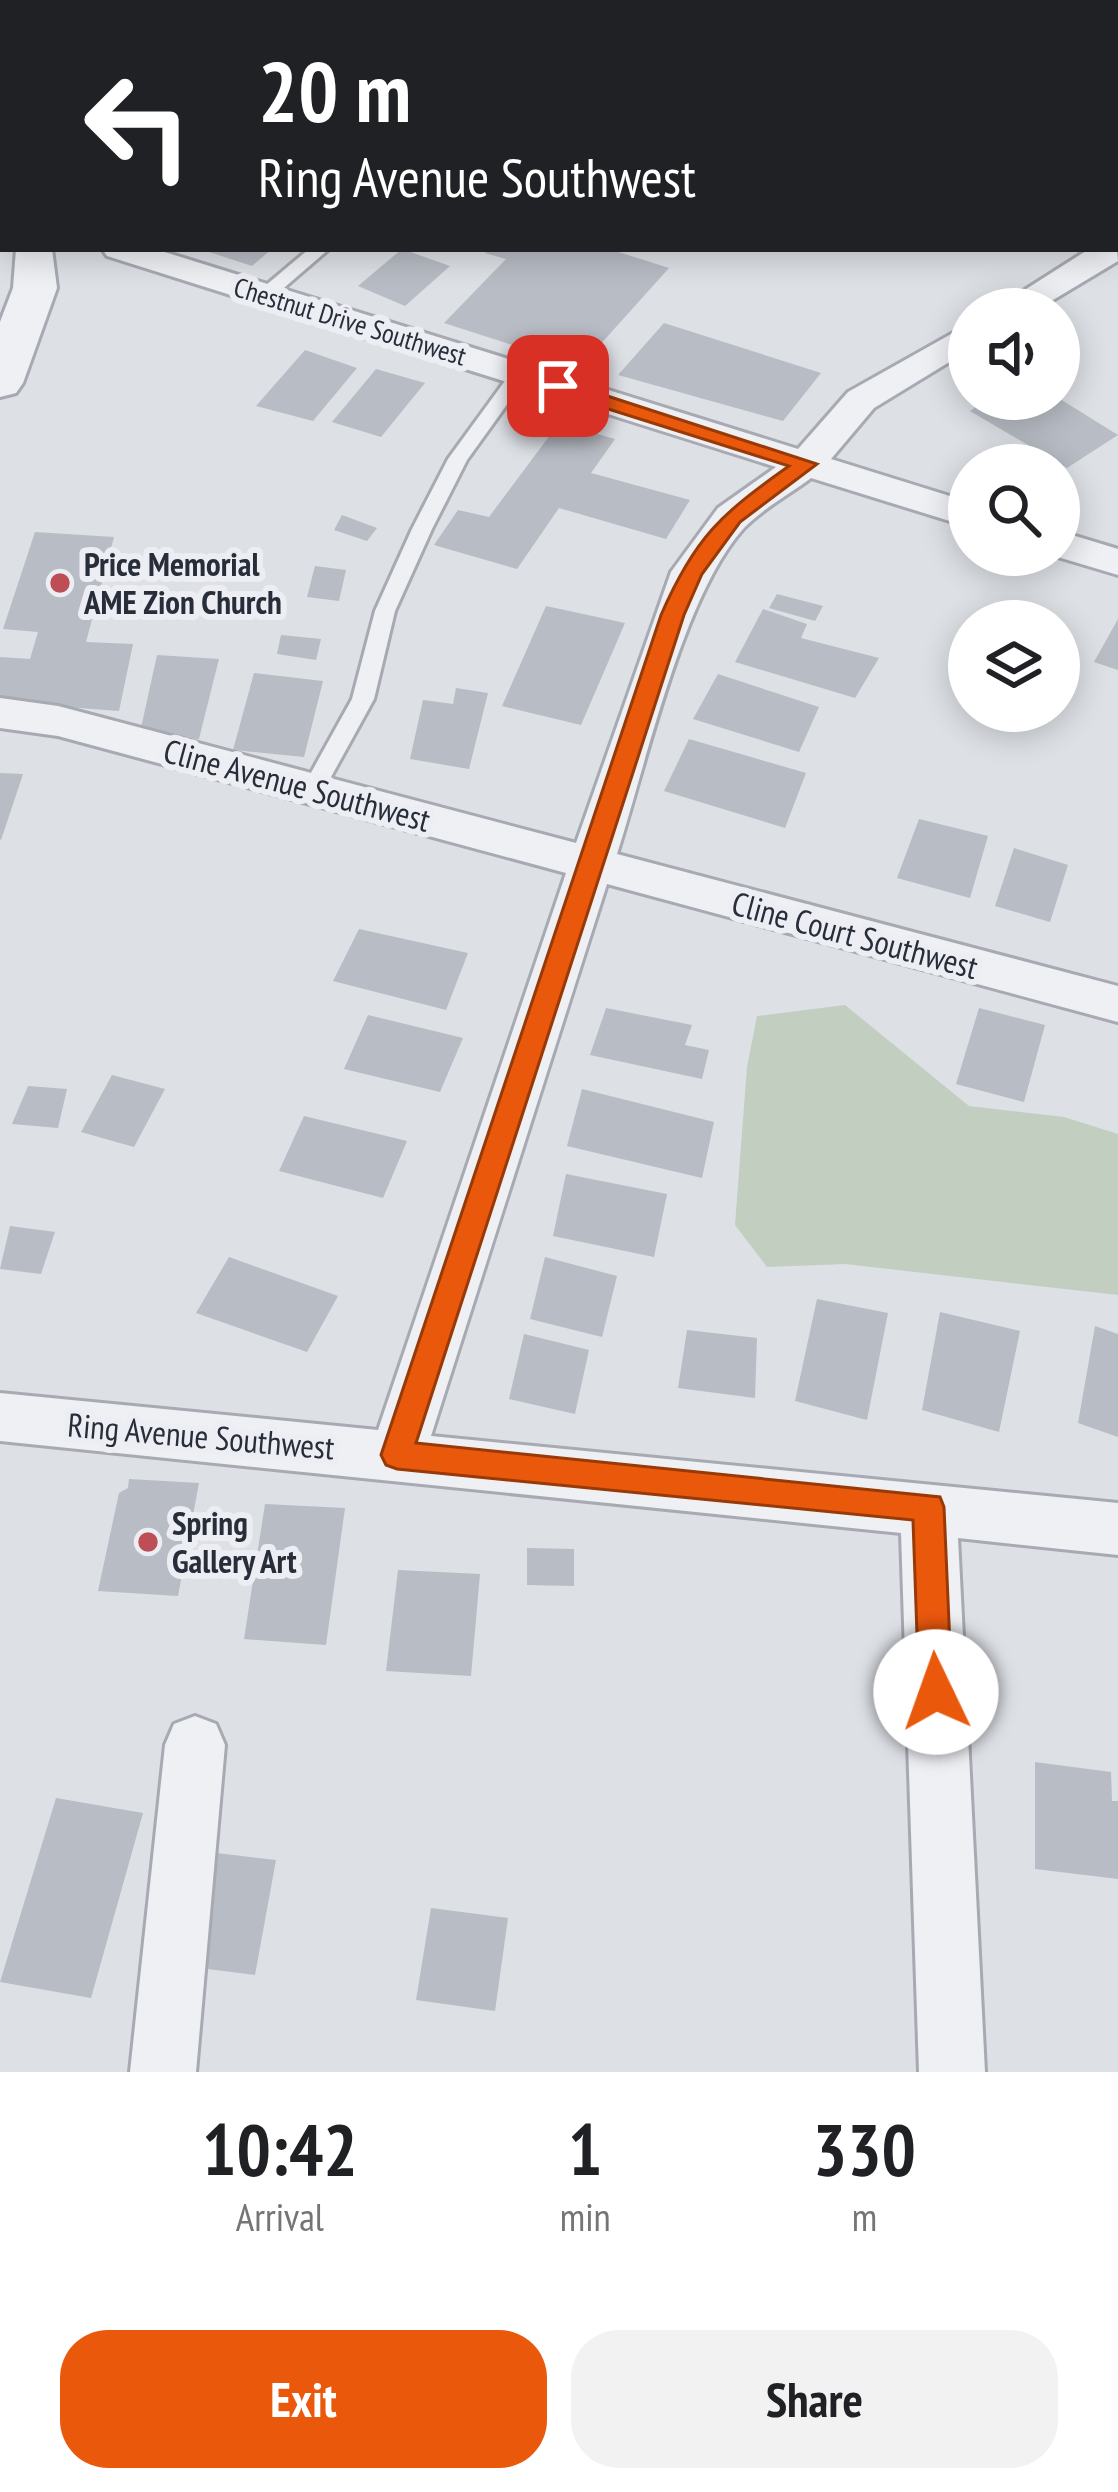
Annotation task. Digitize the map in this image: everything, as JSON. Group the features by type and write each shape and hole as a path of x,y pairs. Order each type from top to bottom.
{"street":[{"path":"0,383 49,252"},
{"name":"Chestnut Drive Southwest","path":"59,252 266,296 948,508"},
{"path":"1048,288 1109,252"},
{"path":"397,1455 691,572 733,517 806,464 861,400 948,348"},
{"path":"1080,550 1118,562"},
{"name":"Cline Avenue Southwest","path":"0,713 58,721 593,865"},
{"name":"Cline Court Southwest","path":"593,865 1118,1004"},
{"name":"Ring Avenue Southwest","path":"0,1417 1118,1529"},
{"path":"928,1507 952,2072"},
{"path":"163,2072 195,1744"}],"lane":[{"path":"266,296 317,252"},
{"path":"313,789 362,699 385,610 422,530 458,459 520,374"}],"green space":[{"path":"845,1005 969,1106 1064,1117 1118,1134 1118,1295 845,1264 767,1267 735,1225 747,1067 757,1016"}],"building":[{"path":"209,252 268,252 252,266"},
{"path":"398,252 450,266 405,306 358,286"},
{"path":"618,252 669,268 580,367 444,323 506,259 485,253"},
{"path":"664,323 821,373 783,421 618,375"},
{"path":"305,350 357,368 313,421 256,406"},
{"path":"376,369 425,383 381,437 332,422"},
{"path":"1080,411 1118,435 1080,460 1080,444 1026,444 985,420 1080,420"},
{"path":"559,423 615,439 591,473 690,500 666,539 559,508 517,569 434,545 458,510 489,517"},
{"path":"342,515 377,528 367,541 334,530"},
{"name":"Price Memorial AME Zion Church","path":"35,532 114,537 86,642 133,644 119,711 0,702 0,657 30,659 38,632 3,629"},
{"path":"315,566 346,570 339,601 307,597"},
{"path":"777,594 823,606 815,621 769,608"},
{"path":"546,606 625,623 581,725 502,706"},
{"path":"763,609 807,624 801,638 879,658 855,698 735,662"},
{"path":"1118,619 1118,670 1094,662"},
{"path":"281,635 321,639 316,660 277,654"},
{"path":"157,655 219,659 199,739 139,737"},
{"path":"254,673 323,681 304,757 233,750"},
{"path":"718,674 819,707 799,752 693,719"},
{"path":"456,688 488,693 469,769 410,759 423,700 453,704"},
{"path":"689,739 806,773 785,828 664,791"},
{"path":"0,773 23,774 1,840 0,839"},
{"path":"919,819 988,836 970,898 897,878"},
{"path":"1014,848 1068,865 1050,922 995,906"},
{"path":"359,929 468,953 446,1010 333,981"},
{"path":"606,1008 692,1025 685,1045 709,1050 702,1079 590,1055"},
{"path":"979,1008 1045,1025 1024,1102 956,1084"},
{"path":"368,1015 463,1038 440,1092 344,1069"},
{"path":"112,1075 165,1089 134,1147 81,1132"},
{"path":"28,1086 67,1089 58,1128 12,1124"},
{"path":"582,1089 714,1122 702,1178 567,1146"},
{"path":"304,1116 407,1141 383,1198 279,1171"},
{"path":"566,1174 667,1194 654,1257 553,1236"},
{"path":"10,1226 55,1232 41,1274 0,1269"},
{"path":"229,1257 338,1296 307,1352 196,1313"},
{"path":"545,1257 617,1276 602,1337 530,1319"},
{"path":"817,1299 888,1313 867,1420 795,1401"},
{"path":"940,1312 1020,1331 999,1432 922,1410"},
{"path":"1095,1326 1118,1334 1118,1437 1078,1423"},
{"path":"687,1330 757,1338 755,1398 678,1388"},
{"path":"524,1334 589,1350 575,1414 509,1399"},
{"name":"Spring Gallery Art","path":"129,1479 199,1483 178,1596 98,1591 119,1493 128,1488"},
{"path":"265,1504 345,1508 326,1645 244,1639"},
{"path":"527,1548 574,1549 574,1586 527,1585"},
{"path":"398,1570 480,1574 471,1676 386,1671"},
{"path":"1035,1762 1111,1772 1112,1801 1118,1801 1118,1879 1035,1869"},
{"path":"56,1798 143,1813 91,1998 0,1982"},
{"path":"200,1851 276,1860 255,1975 176,1965"},
{"path":"431,1908 508,1918 495,2011 416,2000"}],"place":[{"name":"Price Memorial AME Zion Church","path":"60,583"},
{"name":"Spring Gallery Art","path":"148,1542"}],"route":[{"path":"558,386 806,464 733,517 691,572 673,615 397,1455 928,1507 936,1692"}]}
